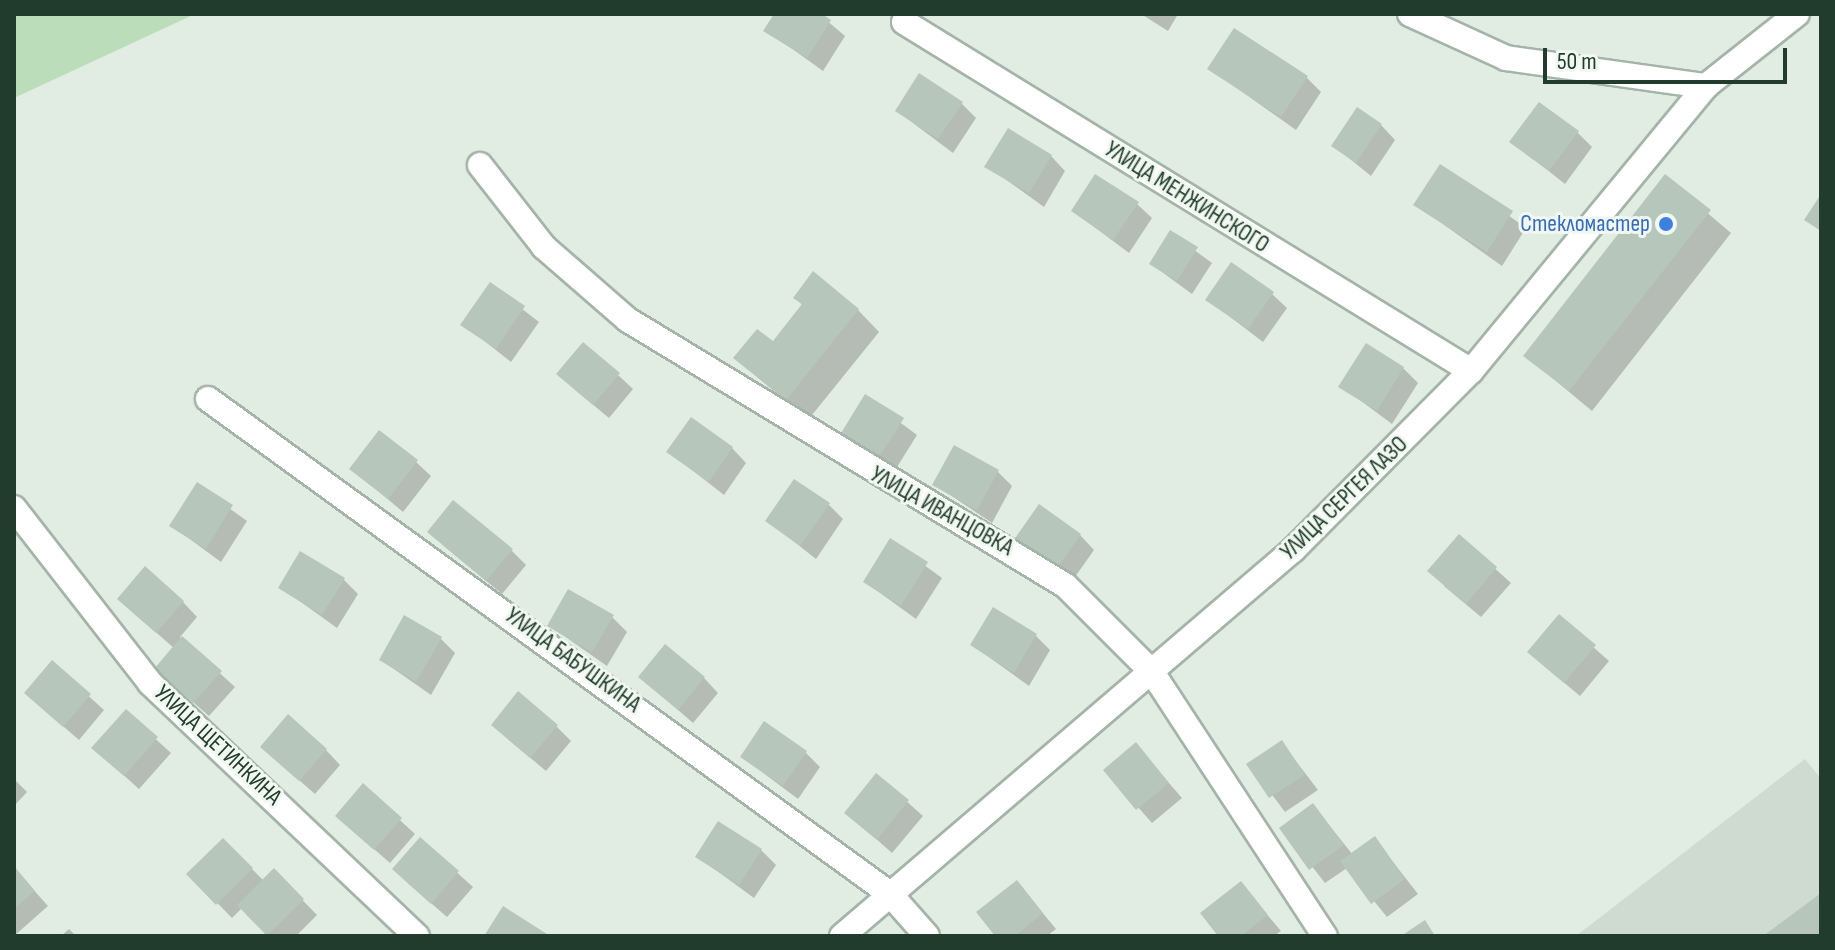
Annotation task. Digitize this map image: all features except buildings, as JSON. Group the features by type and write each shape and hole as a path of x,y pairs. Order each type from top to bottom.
{"street":[{"path":"1410,14 1506,58 1706,86"},
{"name":"УЛИЦА СЕРГЕЯ ЛАЗО","path":"842,936 1293,550 1471,371 1706,86 1797,14"},
{"name":"УЛИЦА МЕНЖИНСКОГО","path":"904,22 1471,371"},
{"name":"УЛИЦА ИВАНЦОВКА","path":"480,165 544,247 628,320 859,465 1024,557 1066,586 1152,672 1325,936"},
{"name":"УЛИЦА БАБУШКИНА","path":"208,399 890,894 927,936"},
{"name":"УЛИЦА ЩЕТИНКИНА","path":"14,508 35,539 150,683 417,936"}],"shaded area":[{"path":"1805,759 1821,779 1821,936 1576,936"}],"green space":[{"path":"14,14 195,14 14,98"}],"place":[{"name":"Стекломастер","path":"1666,224"}]}
